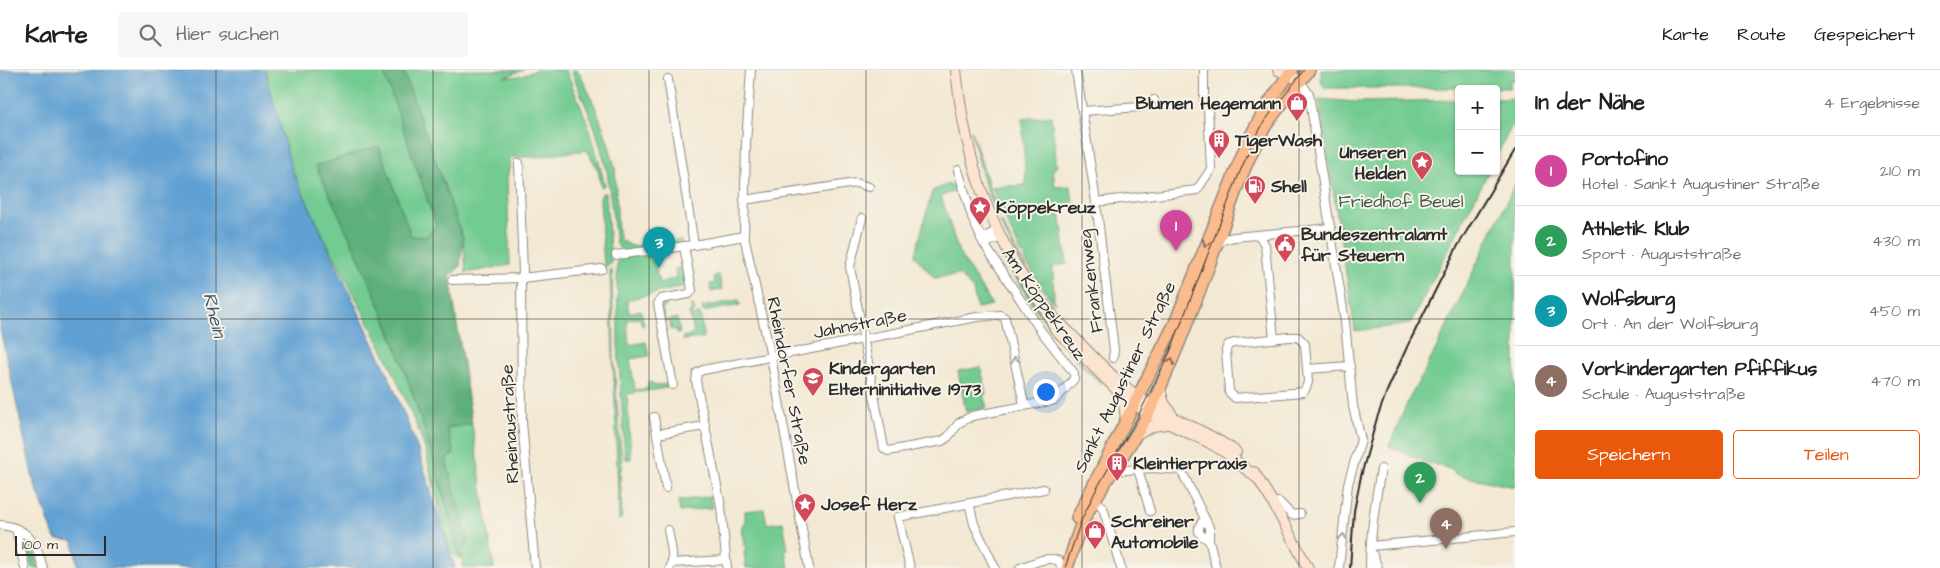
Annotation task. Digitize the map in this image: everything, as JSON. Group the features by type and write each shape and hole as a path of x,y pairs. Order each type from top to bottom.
{"main road":[{"path":"956,70 961,108 976,171 999,234 1024,279 1052,320 1061,324 1118,384 1136,400 1171,421 1229,446 1240,455 1273,503 1308,568"},
{"name":"Sankt Augustiner Straße","path":"1063,567 1095,499 1137,434 1150,410 1194,305 1243,174 1264,130 1309,70"},
{"path":"1287,71 1300,81"},
{"name":"Sankt Augustiner Straße","path":"1063,567 1087,497 1175,323 1246,142 1287,71"},
{"path":"1118,384 1136,384 1147,379"},
{"path":"1118,384 1126,418"},
{"path":"1160,388 1171,421"},
{"path":"1137,434 1153,426 1171,421"}],"street":[{"name":"Rheindorfer Straße","path":"752,70 746,143 744,236 770,357 809,568"},
{"name":"Frankenweg","path":"1076,70 1096,202 1114,350 1113,358"},
{"path":"1096,202 1197,190 1211,169 1208,108 1204,99 1204,70"},
{"path":"668,79 694,245"},
{"path":"1300,81 1309,94 1331,228 1350,366 1352,406 1361,440 1344,506 1346,514 1339,568"},
{"path":"1083,111 1140,107 1154,100"},
{"name":"Rheinaustraße","path":"519,163 523,273 521,278 522,422 535,568"},
{"name":"Am Köppekreuz","path":"958,170 973,220 983,241 1041,331 1075,376 1055,400 1021,407"},
{"path":"744,200 856,183 869,187"},
{"path":"862,218 850,267 884,448 888,451 942,441 964,419 1021,407"},
{"path":"1223,224 1227,234 1234,237"},
{"path":"1217,244 1225,239 1234,237 1331,228"},
{"path":"1266,245 1272,233"},
{"name":"Am Köppekreuz","path":"983,241 999,234"},
{"path":"1259,235 1266,245 1274,339"},
{"path":"616,255 694,245 744,236"},
{"path":"673,385 658,304 661,299 689,294 692,290 684,246"},
{"path":"452,280 521,278 602,270"},
{"name":"Jahnstraße","path":"705,426 696,381 697,373 702,370 976,317 1000,315 1005,318 1021,387 1024,404 1021,407"},
{"path":"1298,337 1303,340 1305,344 1308,382 1306,388 1303,392 1235,398 1229,393 1226,350 1228,345 1234,342 1274,339 1298,337"},
{"path":"1307,369 1350,366"},
{"path":"654,417 666,488"},
{"path":"657,434 705,426 721,506 726,564 671,566 668,530"},
{"path":"1112,471 1138,469 1181,470 1204,520 1199,526 1198,532 1210,540 1216,568"},
{"path":"1138,469 1150,511"},
{"path":"1370,568 1374,504 1381,469"},
{"path":"910,568 898,517 1044,489"},
{"path":"1095,499 1103,508 1121,568"},
{"path":"969,502 974,524 995,568"},
{"path":"1273,503 1279,502 1292,515 1300,514"},
{"path":"0,525 16,529 33,541 39,551 43,568"},
{"path":"16,529 25,568"},
{"path":"1371,546 1515,532"},
{"path":"1371,546 1378,568"},
{"path":"1020,568 1045,559 1055,559 1063,567"}],"green space":[{"path":"265,70 383,70 436,225 426,237 411,237 379,146 316,166 363,266 395,343 427,439 460,559 450,552 425,449 418,429 388,360 324,237 292,170"},
{"path":"383,70 403,70 463,238 460,267 450,276 472,424 447,428 454,454 446,459 469,544 463,549 462,560 460,559 427,439 395,343 363,266 316,166 379,146 411,236 426,237 436,225"},
{"path":"403,70 523,70 504,77 522,76 535,70 566,70 590,129 605,185 601,187 598,170 587,150 537,157 511,157 507,180 510,265 466,273 463,238"},
{"path":"571,70 578,70 584,82 600,118 612,155 615,168 620,240 632,246 681,240 682,244 623,252 616,244 607,171 595,128"},
{"path":"1321,70 1515,70 1515,80 1510,80 1510,88 1500,88 1500,85 1455,85 1455,88 1325,88 1321,82"},
{"name":"Friedhof Beuel","path":"1515,98 1515,120 1500,149 1500,130 1500,99"},
{"name":"Friedhof Beuel","path":"1319,99 1356,102 1455,100 1455,175 1487,175 1410,324 1355,331"},
{"path":"1051,116 1057,167 1053,168 1055,187 1071,186 1073,203 1059,205 1067,264 1053,266 1054,303 1027,262 992,187 1026,185 1022,119"},
{"path":"971,130 999,217 998,218 985,185"},
{"path":"949,184 950,187 955,185 956,191 941,196 959,253 992,305 977,308 973,290 960,275 934,278 915,256 932,191"},
{"path":"1515,184 1515,487 1457,475 1450,469 1423,461 1389,446 1409,399 1432,357"},
{"path":"602,193 606,193 611,264 604,269 600,199"},
{"path":"1001,221 1035,283 1026,269 1008,238"},
{"path":"997,243 1054,331 1102,384 1086,369 1056,337 1018,282"},
{"path":"658,251 659,254 653,255 659,283 676,278 675,269 683,267 685,268 688,285 627,300 629,313 641,310 644,325 642,326 640,318 627,320 629,345 646,342 649,356 630,359 635,390 648,388 648,383 652,382 653,386 666,384 667,388 627,394 631,459 625,459 618,344 617,262 620,258"},
{"path":"610,270 612,270 614,363 622,465 620,474 622,519 619,520"},
{"path":"719,275 722,289 711,292 710,284 715,283 714,276"},
{"path":"1035,283 1079,339 1055,311"},
{"path":"739,300 740,305 703,312 702,307"},
{"path":"665,302 666,307 662,308 665,321 677,318 680,333 677,334 676,329 671,330 670,321 663,322 661,303"},
{"path":"690,305 693,305 695,312 691,313 692,317 700,313 704,338 683,340 683,337 694,334 689,312 692,311"},
{"path":"981,367 986,394 983,395 987,408 966,412 958,371"},
{"path":"472,424 494,568 464,568 462,560 463,549 446,459 454,454 447,428"},
{"path":"710,496 712,508 680,512 678,501"},
{"path":"764,509 767,524 783,522 788,549 785,550 789,568 746,568 744,552 746,551 743,542 745,541 742,531 743,523 745,522 745,511"},
{"path":"20,534 33,548 39,568 32,568 27,547 22,547"}],"water":[{"name":"Rhein","path":"0,70 265,70 292,170 389,376 418,449 455,568 78,568 73,541 55,539 33,479 0,329"}],"tram line":[{"path":"1065,568 1081,521 1096,490 1136,420 1170,352 1252,144 1264,122 1304,70"}],"railway":[{"path":"1350,568 1354,511 1361,476 1377,418 1387,391 1456,249 1515,150"}],"place":[{"name":"Blumen Hegemann","path":"1297,122"},
{"name":"TigerWash","path":"1219,159"},
{"name":"Unseren Helden","path":"1422,181"},
{"name":"Shell","path":"1255,205"},
{"name":"Köppekreuz","path":"980,226"},
{"name":"Portofino","path":"1176,251"},
{"name":"Bundeszentralamt für Steuern","path":"1285,263"},
{"name":"Wolfsburg","path":"659,268"},
{"name":"Kindergarten Elterninitiative 1973","path":"813,397"},
{"name":"Kleintierpraxis","path":"1117,482"},
{"name":"Athletik Klub","path":"1420,503"},
{"name":"Josef Herz","path":"805,523"},
{"name":"Vorkindergarten Pfiffikus","path":"1446,549"},
{"name":"Schreiner Automobile","path":"1095,550"}]}
